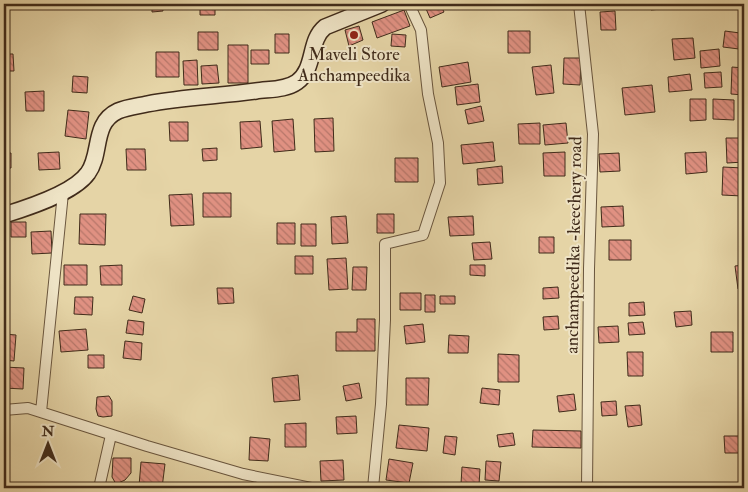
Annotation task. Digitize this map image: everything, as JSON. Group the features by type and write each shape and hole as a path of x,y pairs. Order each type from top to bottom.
{"main road":[{"path":"4,215 63,193 75,185 88,173 103,122 117,111 179,99 282,88 296,83 304,76 310,63 318,32 325,27 382,4"}],"street":[{"path":"373,488 381,404 385,320 385,244 423,235 440,183 438,143 428,94 420,30 409,4"},
{"name":"anchampeedika -keechery road","path":"579,4 593,134 589,269 588,488"},
{"path":"41,412 63,193"},
{"path":"4,410 28,408 243,474 311,488"},
{"path":"99,488 111,435"}],"building":[{"path":"152,4 162,4 163,11 152,12"},
{"path":"200,4 215,4 215,15 200,15"},
{"path":"424,4 440,4 444,12 430,18"},
{"path":"517,4 541,4 541,9 517,9"},
{"path":"650,4 671,4 672,8 651,10"},
{"path":"404,10 410,26 377,38 372,22"},
{"path":"615,11 616,30 601,30 600,12"},
{"name":"Maveli Store Anchampeedika","path":"359,26 363,40 349,46 345,30"},
{"path":"508,31 530,31 530,53 508,53"},
{"path":"725,31 740,33 739,49 723,47"},
{"path":"198,32 218,32 218,50 198,50"},
{"path":"275,34 289,34 289,53 275,53"},
{"path":"392,34 406,35 405,47 391,46"},
{"path":"693,38 695,58 674,60 672,39"},
{"path":"228,45 248,45 248,83 228,83"},
{"path":"719,49 720,66 701,68 700,51"},
{"path":"251,50 269,50 269,64 251,64"},
{"path":"156,52 179,52 179,77 156,77"},
{"path":"4,54 13,54 14,71 4,71"},
{"path":"564,58 581,58 580,85 563,84"},
{"path":"197,60 198,85 184,85 183,61"},
{"path":"468,62 471,82 442,87 439,67"},
{"path":"217,65 219,83 202,84 201,66"},
{"path":"551,65 554,93 536,95 532,67"},
{"path":"732,67 744,68 744,95 731,94"},
{"path":"721,72 722,87 705,88 704,73"},
{"path":"690,74 692,90 669,92 668,77"},
{"path":"73,76 88,77 87,93 72,92"},
{"path":"478,84 480,102 457,105 455,87"},
{"path":"652,85 655,112 625,115 622,88"},
{"path":"44,91 44,111 26,111 25,92"},
{"path":"690,99 706,99 706,120 690,121"},
{"path":"713,99 734,100 734,120 713,119"},
{"path":"481,106 484,121 468,124 465,110"},
{"path":"68,110 89,112 86,139 65,136"},
{"path":"333,118 334,151 315,152 314,119"},
{"path":"293,119 295,150 274,152 272,121"},
{"path":"260,121 262,147 241,149 240,122"},
{"path":"169,122 188,122 188,141 170,141"},
{"path":"540,123 540,144 519,144 518,124"},
{"path":"566,123 568,143 545,145 543,125"},
{"path":"726,138 744,138 744,162 727,163"},
{"path":"493,142 495,161 463,164 461,145"},
{"path":"217,148 217,160 203,161 202,149"},
{"path":"126,149 145,149 146,170 127,170"},
{"path":"59,152 60,169 39,170 38,153"},
{"path":"565,152 565,176 544,176 543,153"},
{"path":"706,152 707,172 686,174 685,153"},
{"path":"4,153 11,153 11,168 4,168"},
{"path":"619,153 620,171 600,172 599,154"},
{"path":"395,158 418,158 418,182 395,182"},
{"path":"502,166 503,183 478,185 477,169"},
{"path":"723,167 743,168 742,196 722,195"},
{"path":"203,193 231,193 231,217 203,217"},
{"path":"192,194 194,225 171,226 169,195"},
{"path":"623,206 624,226 602,227 601,207"},
{"path":"80,214 106,214 105,245 79,244"},
{"path":"377,214 394,214 394,233 377,233"},
{"path":"346,216 348,243 332,244 331,217"},
{"path":"473,216 474,235 450,236 448,217"},
{"path":"11,222 26,222 26,237 11,237"},
{"path":"277,223 295,223 295,244 277,244"},
{"path":"301,224 316,224 316,246 301,246"},
{"path":"51,231 52,253 32,254 31,232"},
{"path":"539,237 554,237 554,253 539,253"},
{"path":"609,240 631,240 631,260 609,260"},
{"path":"490,242 492,259 474,260 472,243"},
{"path":"295,256 313,256 313,274 295,274"},
{"path":"346,258 348,289 329,290 327,259"},
{"path":"64,265 87,265 87,285 64,285"},
{"path":"122,265 122,285 101,285 100,266"},
{"path":"470,265 485,265 485,276 470,275"},
{"path":"744,265 744,288 738,289 735,266"},
{"path":"353,267 367,267 366,290 352,290"},
{"path":"558,287 559,298 543,299 543,288"},
{"path":"217,288 233,288 234,303 218,304"},
{"path":"400,293 421,293 421,310 400,310"},
{"path":"425,295 435,295 435,312 425,312"},
{"path":"133,296 145,299 142,313 129,310"},
{"path":"440,296 455,296 455,304 440,304"},
{"path":"75,297 93,297 92,315 74,314"},
{"path":"644,302 645,315 629,316 629,303"},
{"path":"691,311 692,325 676,327 674,312"},
{"path":"558,316 559,329 544,330 543,317"},
{"path":"357,319 375,319 375,351 336,351 336,332 357,332"},
{"path":"128,320 144,322 143,335 126,333"},
{"path":"643,322 645,334 629,335 628,323"},
{"path":"423,324 425,342 406,344 404,326"},
{"path":"618,326 619,342 599,343 598,327"},
{"path":"86,329 88,350 61,352 59,331"},
{"path":"711,332 733,332 733,352 711,352"},
{"path":"4,334 16,335 14,361 4,360"},
{"path":"449,335 469,336 468,353 448,353"},
{"path":"125,341 142,343 141,360 123,358"},
{"path":"627,352 643,352 643,376 628,376"},
{"path":"498,354 519,355 519,382 498,382"},
{"path":"88,355 104,355 104,368 88,368"},
{"path":"4,367 24,368 23,389 4,388"},
{"path":"298,375 300,400 274,402 272,378"},
{"path":"406,378 429,378 428,405 406,405"},
{"path":"359,383 362,398 346,401 343,386"},
{"path":"482,388 500,390 499,405 480,403"},
{"path":"574,394 576,410 559,412 557,396"},
{"path":"109,396 112,401 112,416 98,416 96,409 97,397"},
{"path":"616,401 617,415 602,416 601,402"},
{"path":"640,405 642,425 628,427 625,406"},
{"path":"356,416 357,433 337,434 336,417"},
{"path":"306,423 306,447 285,447 285,424"},
{"path":"399,425 429,428 427,451 396,448"},
{"path":"533,430 581,431 581,448 532,447"},
{"path":"513,433 515,445 499,447 497,435"},
{"path":"445,436 457,437 455,455 443,453"},
{"path":"724,436 744,436 744,453 725,453"},
{"path":"250,437 270,439 268,461 249,460"},
{"path":"113,458 131,458 131,473 125,480 116,484 112,477"},
{"path":"389,459 413,463 409,483 386,480"},
{"path":"343,460 344,480 321,481 320,461"},
{"path":"486,461 501,462 499,481 485,480"},
{"path":"141,462 165,464 162,488 139,486"},
{"path":"462,467 480,469 479,485 461,484"}],"place":[{"name":"Maveli Store Anchampeedika","path":"354,35"}]}
